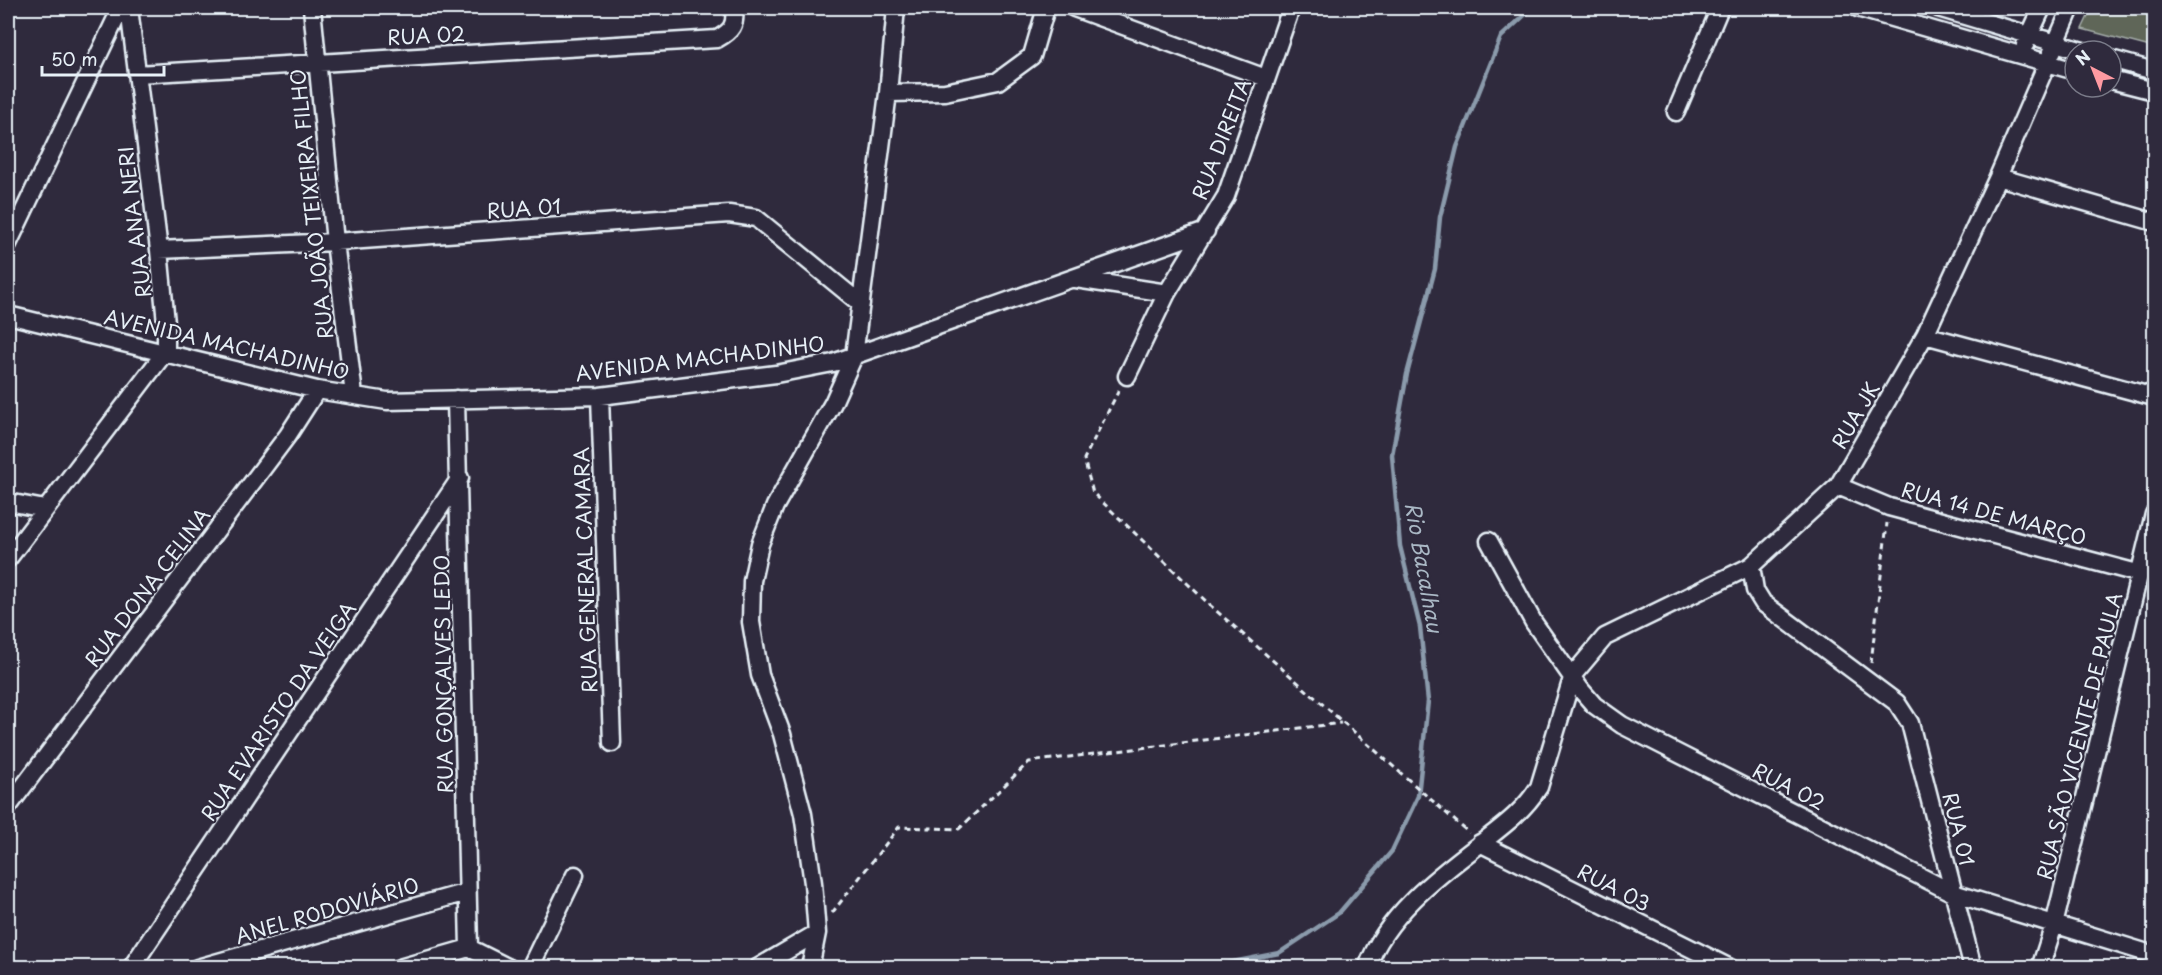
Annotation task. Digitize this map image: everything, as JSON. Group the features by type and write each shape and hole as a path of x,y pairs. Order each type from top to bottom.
{"street":[{"path":"8,243 122,8"},
{"name":"RUA ANA NERI","path":"129,8 159,250 166,323 166,351"},
{"name":"RUA JOÃO TEIXEIRA FILHO","path":"312,8 334,242 354,395"},
{"name":"RUA 02","path":"137,74 717,39 730,32 735,21 734,8"},
{"path":"810,968 817,933 813,883 803,814 782,734 760,675 751,622 752,581 760,544 775,506 833,404 854,356 888,93 896,8"},
{"path":"888,93 945,92 998,81 1032,56 1046,8"},
{"path":"1074,8 1266,78"},
{"name":"RUA DIREITA","path":"1127,375 1167,293 1226,196 1291,8"},
{"path":"1676,112 1720,8"},
{"path":"1857,8 2063,68"},
{"path":"1938,8 2063,45"},
{"path":"2021,57 2042,8"},
{"name":"RUA JK","path":"1573,675 1605,637 1751,566 1838,486 1925,335 1998,177 2044,64 2071,8"},
{"path":"2123,62 2154,71"},
{"path":"2123,83 2154,91"},
{"path":"1998,177 2154,222"},
{"name":"RUA 01","path":"159,250 334,242 729,214 756,218 861,304"},
{"name":"AVENIDA MACHADINHO","path":"8,315 166,351 317,390 387,401 600,396 776,374 854,356 1206,231"},
{"path":"1075,279 1167,293"},
{"path":"1925,335 2154,397"},
{"path":"8,559 166,351"},
{"name":"RUA DONA CELINA","path":"8,807 288,435 317,390"},
{"name":"RUA GENERAL CAMARA","path":"600,396 612,743"},
{"name":"RUA GONÇALVES LEDO","path":"456,399 460,478 469,948"},
{"name":"RUA EVARISTO DA VEIGA","path":"131,968 460,478"},
{"name":"RUA 14 DE MARÇO","path":"1838,486 1889,507 2140,574"},
{"path":"8,502 45,509"},
{"name":"RUA SÃO VICENTE DE PAULA","path":"2040,968 2054,925 2154,514"},
{"name":"RUA 02","path":"1489,541 1534,623 1594,705 1622,725 1953,893 2154,956"},
{"path":"1751,566 1755,590 1763,603 1868,682"},
{"path":"1367,968 1371,956 1396,919 1480,843 1513,819 1528,804 1539,787 1573,675"},
{"name":"RUA 01","path":"1868,682 1897,703 1910,723 1973,968"},
{"name":"RUA 03","path":"1480,843 1730,968"},
{"path":"530,968 575,875"},
{"name":"ANEL RODOVIÁRIO","path":"197,968 467,892"},
{"path":"757,968 817,933"},
{"path":"399,968 469,948 509,968"}],"path":[{"path":"1127,375 1084,459 1092,494 1212,607 1341,723 1480,843"},
{"path":"1868,682 1889,507"},
{"path":"817,933 899,827 959,829 1029,762 1341,723"}],"green space":[{"path":"2092,8 2154,8 2154,48 2082,29"}],"waterway":[{"name":"Rio Bacalhau","path":"1202,968 1279,953 1339,913 1392,851 1418,796 1428,701 1420,627 1400,546 1392,455 1407,374 1435,269 1440,217 1457,147 1501,37 1532,8"}]}
